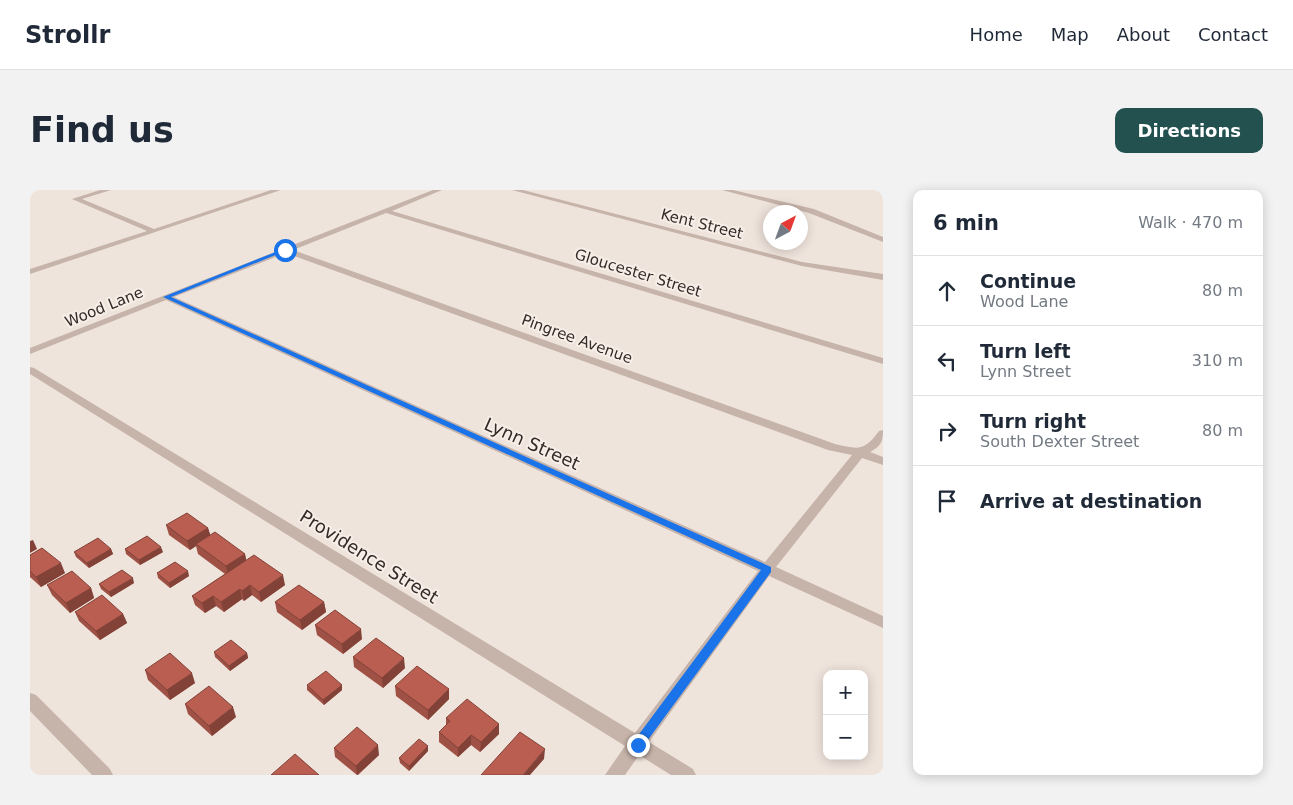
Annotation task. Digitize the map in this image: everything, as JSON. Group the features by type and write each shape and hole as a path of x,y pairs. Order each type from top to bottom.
{"street":[{"path":"108,190 75,200 153,232"},
{"path":"30,272 278,190"},
{"name":"Wood Lane","path":"30,351 439,190"},
{"name":"Kent Street","path":"515,190 802,264 883,277"},
{"path":"725,190 811,211 883,240"},
{"name":"Gloucester Street","path":"386,211 883,361"},
{"path":"869,234 883,231"},
{"name":"Pingree Avenue","path":"285,250 832,447 860,452 883,461"},
{"name":"Lynn Street","path":"166,297 883,622"},
{"name":"Providence Street","path":"30,370 688,775"},
{"path":"614,775 767,569 860,452 875,445 883,433"},
{"path":"30,700 104,775"}],"building":[{"path":"187,513 208,528 187,541 166,525"},
{"path":"215,532 245,554 226,566 196,544"},
{"path":"147,536 161,547 139,560 125,549"},
{"path":"98,538 111,549 87,563 74,552"},
{"path":"42,548 61,563 36,577 30,571 30,555"},
{"path":"254,555 283,575 259,592 250,585 242,591 240,589 221,602 213,596 202,603 192,596"},
{"path":"175,562 188,571 169,583 157,573"},
{"path":"122,570 133,578 109,592 99,584"},
{"path":"72,571 91,588 66,603 47,585"},
{"path":"299,585 324,602 300,620 275,602"},
{"path":"102,595 123,614 96,631 75,612"},
{"path":"335,610 361,629 342,644 315,625"},
{"path":"376,638 404,658 382,678 353,657"},
{"path":"231,640 247,653 229,666 214,652"},
{"path":"170,653 192,673 167,690 145,670"},
{"path":"417,666 449,689 428,710 395,686"},
{"path":"326,671 342,685 323,700 307,685"},
{"path":"209,686 233,707 209,726 185,704"},
{"path":"467,699 499,724 481,742 471,735 458,748 439,732 450,721 446,718"},
{"path":"357,727 378,745 356,766 334,748"},
{"path":"520,732 545,749 523,775 481,775"},
{"path":"419,739 428,746 409,766 399,758"},
{"path":"295,754 319,775 271,775"}],"route":[{"path":"285,250 166,297 767,569 638,745"}]}
